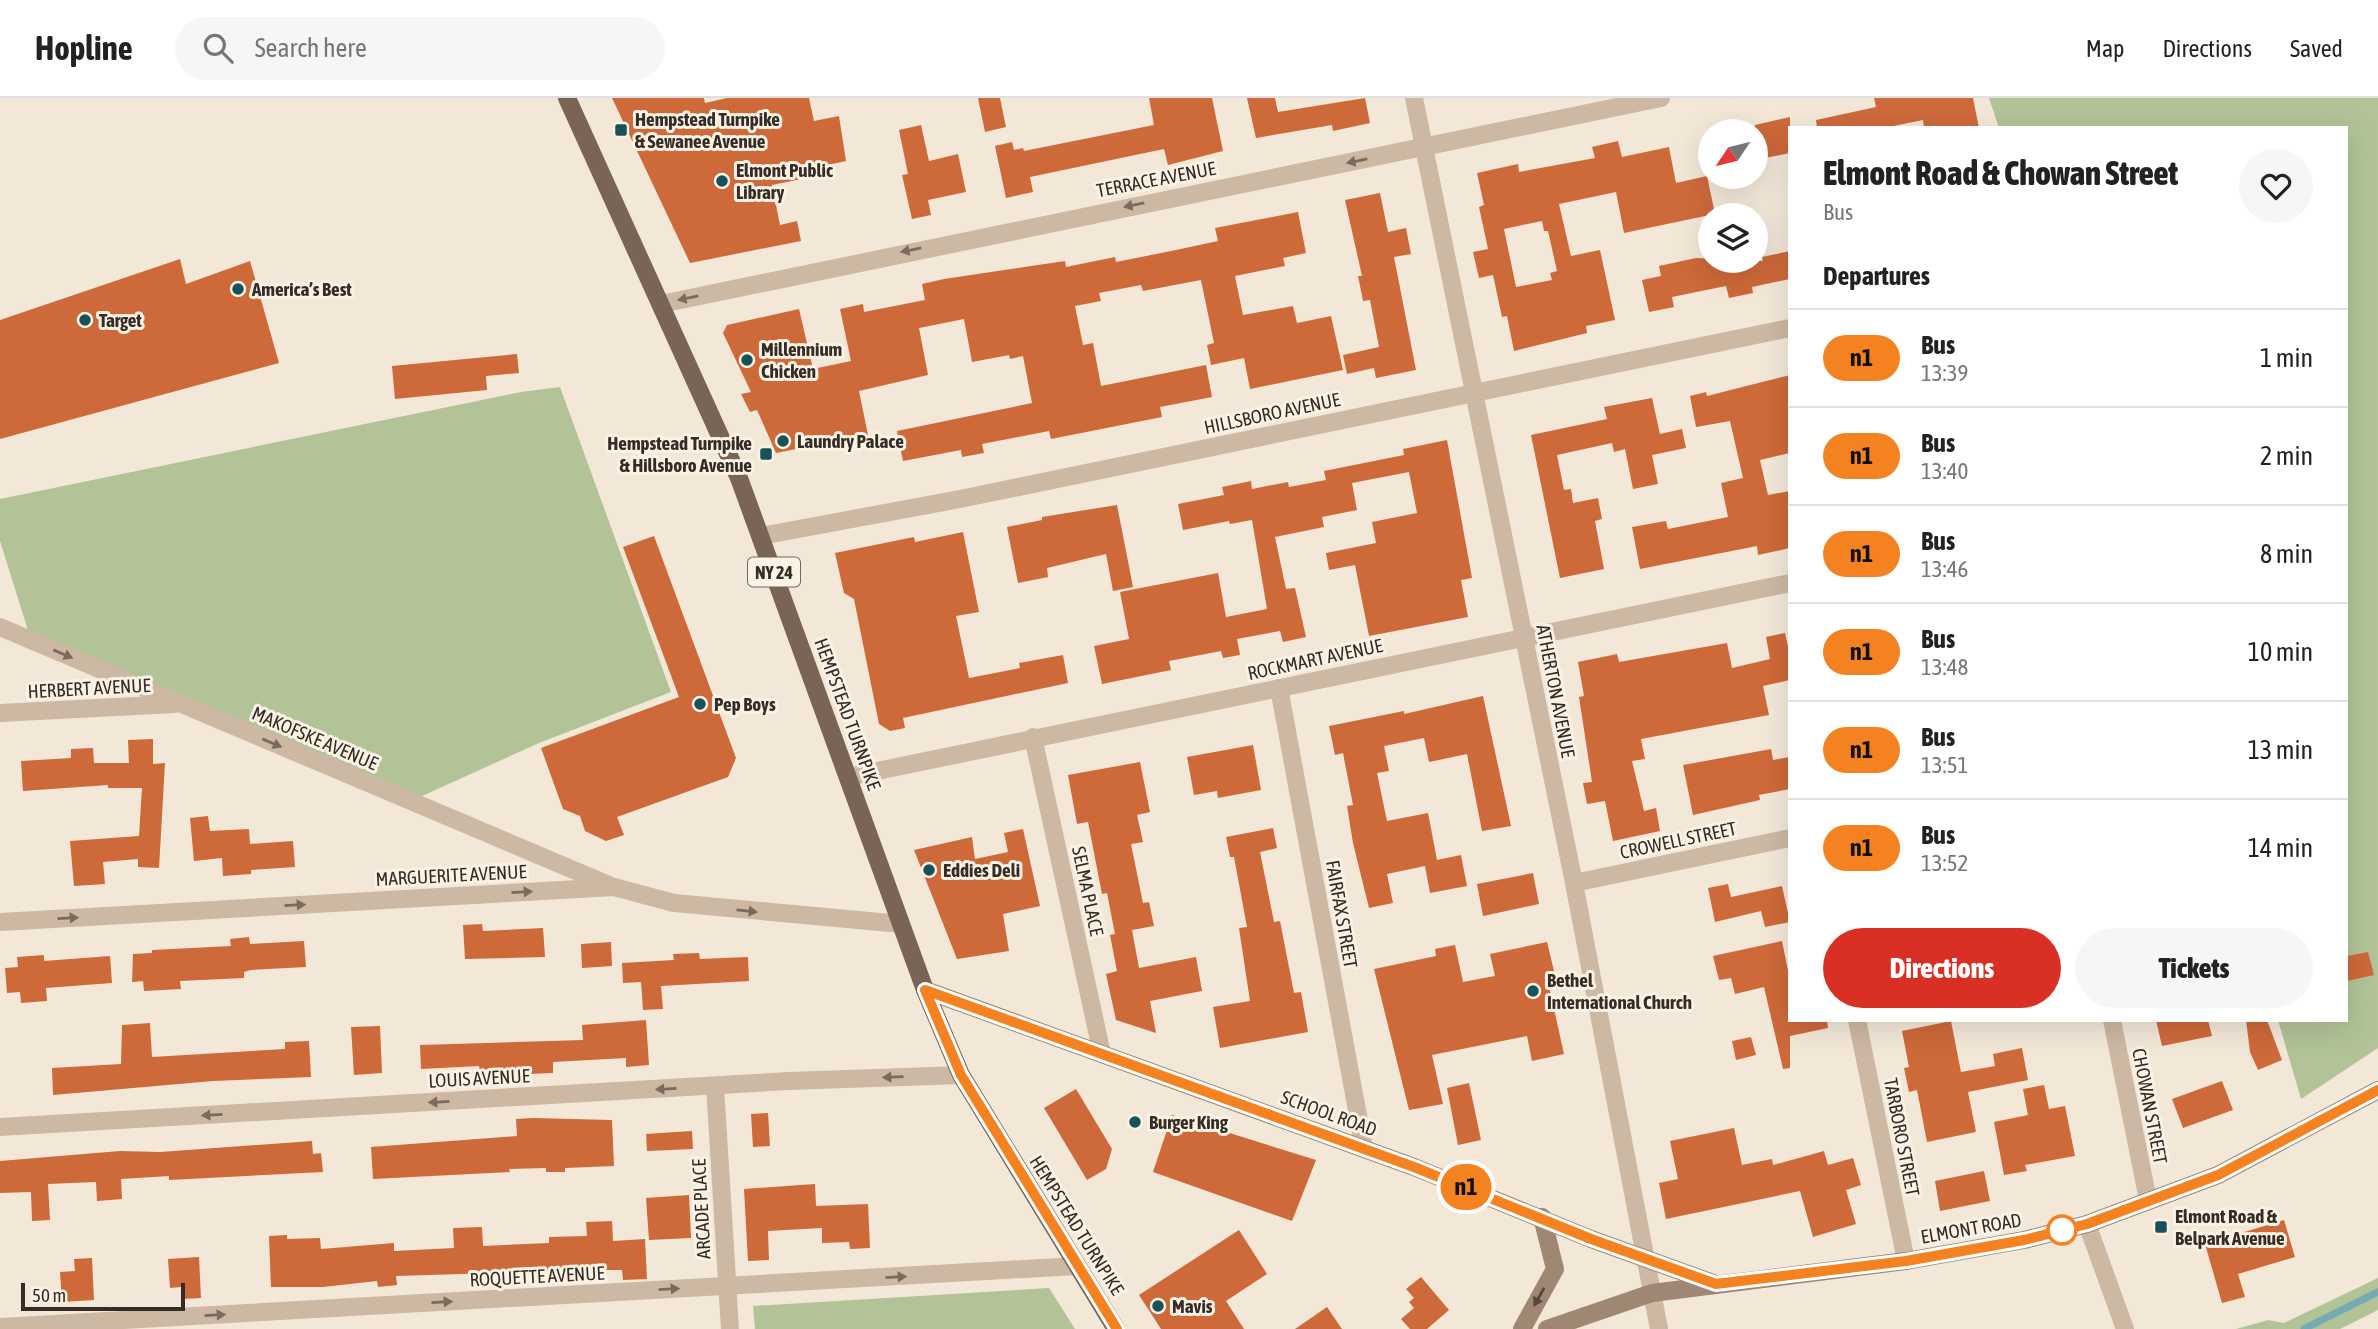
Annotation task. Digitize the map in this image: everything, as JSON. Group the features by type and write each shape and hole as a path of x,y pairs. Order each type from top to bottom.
{"main road":[{"name":"HEMPSTEAD TURNPIKE","path":"567,98 739,478 925,990 961,1075 1116,1329"},
{"name":"SCHOOL ROAD","path":"925,990 1364,1148 1542,1217 1591,1239 1645,1256 1716,1284"},
{"name":"ELMONT ROAD","path":"1547,1329 1652,1293 1906,1261 2024,1240 2087,1224 2218,1175 2378,1090"},
{"path":"1522,1329 1555,1269 1542,1217"}],"street":[{"name":"ATHERTON AVENUE","path":"1414,98 1574,883 1659,1329"},
{"name":"TERRACE AVENUE","path":"661,304 1661,98"},
{"name":"HILLSBORO AVENUE","path":"761,536 960,499 1788,328"},
{"name":"ROCKMART AVENUE","path":"848,777 1788,583"},
{"name":"MAKOFSKE AVENUE","path":"0,627 614,887"},
{"name":"FAIRFAX STREET","path":"1279,688 1364,1148"},
{"name":"HERBERT AVENUE","path":"0,713 180,704"},
{"name":"SELMA PLACE","path":"1033,737 1102,1054"},
{"name":"CROWELL STREET","path":"1574,883 1788,838"},
{"name":"MARGUERITE AVENUE","path":"0,922 614,887 674,902 901,923"},
{"name":"TARBORO STREET","path":"1857,1022 1906,1261"},
{"name":"CHOWAN STREET","path":"2112,1022 2148,1200"},
{"name":"LOUIS AVENUE","path":"0,1127 715,1086 961,1075"},
{"name":"ARCADE PLACE","path":"715,1086 730,1329"},
{"path":"2087,1224 2125,1329"},
{"name":"ROQUETTE AVENUE","path":"0,1327 1076,1266"}],"green space":[{"path":"1989,98 2378,98 2378,1048 2301,1099 2279,1022 2348,1022 2348,126 1998,126"},
{"path":"560,387 671,692 539,743 411,801 31,640 0,541 0,499 521,392"},
{"path":"2378,1278 2378,1310 2340,1329 2236,1329 2268,1320 2284,1323"},
{"path":"1049,1288 1075,1329 755,1329 753,1306"}],"building":[{"name":"Elmont Public Library","path":"612,98 704,98 705,103 727,98 809,98 814,121 839,116 846,161 809,169 811,177 772,185 780,225 797,221 801,241 690,263"},
{"path":"978,98 1000,98 1006,127 985,132"},
{"path":"1149,98 1212,98 1223,151 1168,165 1164,149 1030,177 1033,192 1006,198 995,146 1012,142 1014,150 1023,148 1024,151 1154,125"},
{"path":"1247,98 1275,98 1278,112 1365,98 1370,123 1333,131 1332,125 1256,138"},
{"path":"1874,98 1973,98 1979,126 1924,126 1923,120 1894,126 1817,126 1816,120 1876,107"},
{"path":"1790,117 1788,153 1768,157 1768,122"},
{"path":"921,125 929,161 958,154 966,192 928,200 931,215 912,219 902,175 908,174 899,130"},
{"path":"1618,141 1622,157 1669,147 1676,183 1698,178 1698,189 1710,189 1713,203 1698,203 1698,218 1624,233 1616,192 1559,204 1571,256 1600,250 1615,320 1586,326 1587,333 1514,351 1507,316 1502,317 1493,275 1479,278 1473,252 1488,249 1479,207 1484,205 1477,173 1518,164 1519,172 1595,158 1592,147","holes":["1542,221 1544,231 1548,231 1557,271 1550,273 1552,280 1516,287 1504,229"]},
{"path":"1380,193 1388,232 1406,228 1411,254 1394,257 1416,370 1376,378 1374,368 1347,374 1343,355 1379,347 1370,300 1363,301 1358,276 1362,276 1345,200"},
{"path":"1298,212 1306,253 1283,258 1285,266 1235,276 1243,315 1293,306 1297,323 1331,316 1343,370 1250,389 1244,358 1211,365 1207,345 1214,343 1201,280 1143,291 1141,285 1099,293 1101,301 1075,306 1083,345 1093,343 1101,386 1206,365 1212,397 1160,407 1162,417 1051,439 1049,431 982,444 984,453 962,457 961,450 903,461 897,431 1032,403 1023,356 1010,359 1009,355 972,362 964,319 919,328 928,375 859,391 868,435 776,453 757,410 750,412 741,394 751,392 723,333 727,325 799,309 813,369 851,361 840,309 863,304 864,312 925,300 922,284 944,279 1065,261 1066,267 1115,257 1116,262 1176,250 1218,241 1215,228"},
{"path":"1788,251 1788,279 1752,287 1753,293 1729,298 1726,286 1672,297 1674,307 1649,312 1642,280 1661,276 1659,266 1696,258 1698,273 1768,273 1768,256"},
{"path":"180,259 186,284 250,261 279,363 0,439 0,320"},
{"path":"517,354 519,373 486,376 487,390 395,399 392,366"},
{"path":"1788,376 1788,453 1760,460 1768,495 1788,491 1788,548 1758,555 1757,546 1640,569 1632,527 1666,521 1668,529 1728,517 1721,483 1743,478 1730,421 1696,427 1690,396 1706,392 1707,396"},
{"path":"1652,398 1660,434 1682,429 1686,448 1652,455 1658,484 1633,489 1625,449 1614,452 1612,443 1557,455 1564,490 1571,489 1573,503 1598,498 1602,519 1595,521 1604,569 1560,578 1531,435 1607,419 1604,407"},
{"path":"1447,440 1472,578 1461,580 1468,617 1369,636 1355,565 1329,570 1326,553 1376,543 1372,522 1417,513 1409,472 1352,483 1357,510 1322,517 1324,527 1275,537 1286,589 1295,588 1306,637 1283,642 1280,631 1237,639 1240,655 1223,658 1221,651 1169,661 1171,670 1102,684 1094,646 1129,639 1120,592 1218,573 1226,617 1267,609 1252,520 1230,524 1229,521 1183,530 1178,504 1224,495 1222,487 1251,481 1252,489 1288,482 1289,487 1326,480 1324,471 1404,455 1403,449"},
{"path":"1117,505 1133,587 1113,591 1106,554 1047,568 1048,577 1018,583 1007,527 1042,520 1042,517"},
{"path":"963,532 979,612 956,616 969,678 1020,668 1019,663 1063,655 1068,683 903,718 905,728 890,731 879,724 854,599 844,593 835,553 914,537 915,542"},
{"path":"654,536 736,758 728,777 617,817 624,835 606,841 585,831 580,816 563,809 541,748 679,697 623,547"},
{"path":"1785,633 1788,647 1788,680 1763,686 1769,715 1641,739 1645,759 1632,761 1644,811 1656,808 1660,831 1613,841 1605,801 1587,804 1583,783 1592,782 1579,697 1584,696 1578,662 1617,654 1619,662 1727,643 1732,668 1770,659 1766,637"},
{"path":"1483,696 1511,826 1482,831 1467,754 1429,762 1424,738 1384,746 1389,771 1377,773 1387,821 1428,813 1437,860 1461,855 1467,886 1430,893 1425,866 1387,874 1393,903 1369,908 1353,843 1347,806 1353,805 1343,753 1335,755 1329,726 1404,711 1404,714"},
{"path":"153,739 153,764 165,763 159,868 138,867 138,859 103,862 105,884 74,886 70,841 139,836 142,788 108,788 108,785 23,791 21,761 71,758 71,749 93,748 94,763 129,763 128,740"},
{"path":"1253,745 1261,790 1218,798 1217,791 1194,795 1187,757"},
{"path":"1771,749 1773,760 1788,757 1788,789 1759,795 1760,800 1693,815 1683,765"},
{"path":"1140,762 1150,812 1137,815 1143,842 1131,844 1143,903 1149,902 1154,926 1132,930 1139,968 1196,957 1202,991 1150,1001 1156,1033 1116,1020 1106,974 1117,971 1110,935 1115,934 1107,893 1102,894 1088,822 1077,824 1068,775"},
{"path":"208,816 210,831 249,829 250,844 293,841 295,867 251,870 251,874 223,876 222,858 194,861 190,818"},
{"path":"1273,828 1277,848 1260,852 1274,922 1280,921 1294,993 1301,992 1308,1032 1220,1048 1213,1007 1250,1001 1239,928 1247,927 1234,857 1230,857 1226,837"},
{"path":"1023,829 1040,906 1003,914 1009,951 957,959 914,850 972,837 975,859 1008,852 1004,833"},
{"path":"1533,873 1539,904 1483,916 1477,884"},
{"path":"1728,884 1731,897 1782,886 1788,922 1765,927 1761,911 1715,922 1708,888"},
{"path":"482,924 483,931 543,928 545,957 465,959 463,925"},
{"path":"249,937 250,944 304,941 306,967 251,970 244,972 244,978 180,981 181,989 144,991 143,981 132,982 133,954 152,953 152,950 231,946 230,939"},
{"path":"1782,941 1788,970 1788,1022 1827,1022 1828,1028 1790,1036 1790,1068 1783,1069 1764,987 1735,994 1731,978 1719,980 1713,956"},
{"path":"611,942 612,966 582,968 581,944"},
{"path":"1547,942 1554,971 1546,973 1564,1054 1532,1061 1527,1036 1432,1055 1443,1104 1409,1110 1374,969 1436,956 1435,949 1455,945 1463,982 1495,976 1490,954"},
{"path":"2368,952 2374,975 2348,981 2348,956"},
{"path":"699,953 700,959 748,957 749,981 661,986 663,1009 643,1010 641,982 623,983 622,963 674,960 673,954"},
{"path":"44,955 44,961 110,956 112,983 46,988 47,1001 21,1003 20,992 7,993 5,968 18,967 17,957"},
{"path":"646,1020 649,1065 626,1067 626,1058 553,1062 553,1073 528,1074 527,1069 480,1071 479,1066 421,1069 420,1045 583,1040 582,1025"},
{"path":"1951,1022 1961,1072 1995,1066 1993,1054 2022,1048 2028,1080 1968,1092 1976,1132 1927,1142 1917,1090 1909,1092 1904,1068 1909,1067 1902,1031"},
{"path":"2156,1022 2208,1022 2212,1036 2162,1046"},
{"path":"2246,1022 2268,1022 2282,1060 2258,1070 2250,1052"},
{"path":"150,1023 152,1057 285,1049 285,1042 309,1041 311,1077 213,1081 53,1095 52,1068 121,1064 122,1025"},
{"path":"380,1026 382,1073 354,1075 351,1027"},
{"path":"1751,1037 1756,1055 1736,1060 1732,1041"},
{"path":"2222,1081 2233,1110 2183,1128 2172,1099"},
{"path":"1469,1083 1481,1140 1458,1145 1447,1088"},
{"path":"2044,1085 2049,1109 2065,1106 2075,1156 2025,1165 2027,1171 2004,1175 1994,1122 2028,1115 2023,1089"},
{"path":"1076,1089 1112,1149 1106,1169 1087,1180 1044,1108"},
{"path":"768,1113 770,1146 753,1147 751,1114"},
{"path":"1172,1115 1316,1160 1292,1221 1153,1172"},
{"path":"516,1119 612,1120 614,1166 565,1168 565,1172 546,1172 546,1168 509,1169 510,1172 373,1179 371,1147 517,1136"},
{"path":"1734,1128 1742,1165 1772,1159 1773,1165 1824,1151 1828,1165 1853,1158 1861,1185 1846,1190 1856,1224 1813,1237 1800,1191 1666,1219 1659,1183 1678,1179 1670,1141"},
{"path":"692,1131 693,1149 647,1151 646,1134"},
{"path":"312,1141 313,1154 321,1153 323,1172 169,1180 169,1176 121,1179 122,1199 97,1201 96,1182 48,1184 50,1220 32,1221 31,1192 0,1193 0,1161 120,1151 160,1152"},
{"path":"1984,1171 1990,1201 1940,1211 1935,1181"},
{"path":"815,1184 816,1206 868,1204 870,1248 850,1249 849,1242 822,1243 822,1228 768,1231 769,1260 748,1261 744,1189"},
{"path":"689,1195 691,1238 649,1240 646,1198"},
{"path":"2284,1220 2295,1257 2238,1274 2245,1297 2222,1303 2205,1244"},
{"path":"612,1221 613,1241 645,1239 647,1279 623,1280 622,1270 588,1270 396,1276 397,1285 378,1287 377,1281 323,1287 271,1287 269,1236 287,1235 287,1239 320,1238 321,1249 394,1243 394,1251 454,1248 453,1228 482,1227 483,1246 549,1243 549,1237 587,1236 586,1222"},
{"path":"1239,1230 1267,1274 1226,1301 1244,1329 1161,1329 1139,1295"},
{"path":"199,1257 201,1298 182,1299 181,1287 170,1288 168,1259"},
{"path":"92,1258 94,1300 62,1302 60,1272 75,1271 74,1259"},
{"path":"1421,1277 1449,1310 1427,1329 1410,1329 1401,1319 1414,1308 1409,1302 1414,1298 1406,1289"},
{"path":"1327,1307 1342,1329 1295,1329"}],"waterway":[{"path":"2304,1329 2378,1292"}],"bus line":[{"name":"n1","path":"1117,1329 961,1075 925,990 1414,1167 1591,1239 1645,1256 1716,1284 1906,1261 2024,1240 2087,1224 2218,1175 2378,1090"}],"place":[{"name":"Hempstead Turnpike & Sewanee Avenue","path":"621,130"},
{"name":"Elmont Public Library","path":"722,181"},
{"name":"America’s Best","path":"238,289"},
{"name":"Target","path":"85,320"},
{"name":"Millennium Chicken","path":"747,360"},
{"name":"Laundry Palace","path":"783,441"},
{"name":"Hempstead Turnpike & Hillsboro Avenue","path":"766,454"},
{"name":"Pep Boys","path":"700,704"},
{"name":"Eddies Deli","path":"929,870"},
{"name":"Bethel International Church","path":"1533,991"},
{"name":"Burger King","path":"1135,1122"},
{"name":"Elmont Road & Belpark Avenue","path":"2161,1227"},
{"name":"Mavis","path":"1158,1306"}]}
